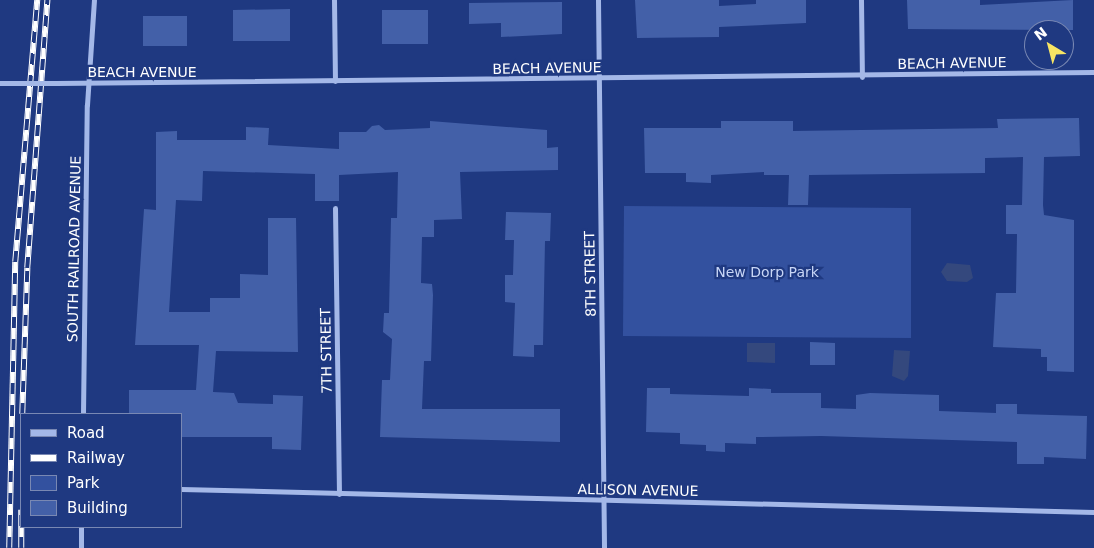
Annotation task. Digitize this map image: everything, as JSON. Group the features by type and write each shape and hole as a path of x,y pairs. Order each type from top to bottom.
{"street":[{"name":"SOUTH RAILROAD AVENUE","path":"83,413 90,84 94,0"},
{"path":"334,0 335,81"},
{"name":"8TH STREET","path":"598,0 604,548"},
{"path":"861,0 862,77"},
{"name":"BEACH AVENUE","path":"0,83 90,84 862,77 1094,72"},
{"name":"7TH STREET","path":"335,208 339,494"},
{"name":"ALLISON AVENUE","path":"182,489 1094,512"},
{"path":"81,528 81,548"}],"green space":[{"name":"New Dorp Park","path":"624,206 911,208 911,338 623,336"}],"shaded area":[{"path":"947,263 970,265 973,278 967,282 947,281 941,272"},
{"path":"747,343 775,343 775,363 747,362"},
{"path":"894,350 910,351 908,376 904,381 892,376"}],"building":[{"path":"635,0 719,0 719,6 756,4 756,0 806,0 806,23 719,27 719,37 637,38"},
{"path":"907,0 980,0 980,5 1073,0 1073,20 1024,20 1024,30 908,29"},
{"path":"562,2 562,34 501,37 501,23 469,24 469,3"},
{"path":"290,9 290,41 233,41 233,10"},
{"path":"382,10 428,10 428,44 382,44"},
{"path":"143,16 187,16 187,46 143,46"},
{"path":"1079,118 1080,156 1044,157 1043,205 1044,215 1074,220 1074,372 1047,371 1047,357 1041,357 1041,349 993,347 996,293 1016,293 1017,234 1006,234 1006,205 1022,205 1023,157 985,158 985,173 809,175 808,205 788,205 789,175 764,175 764,172 711,175 711,183 686,182 686,173 645,173 644,128 721,128 721,121 793,121 793,131 998,128 997,119"},
{"path":"430,121 547,130 547,148 558,147 558,170 460,172 462,219 434,220 434,237 422,237 421,283 432,284 433,295 431,361 424,361 422,409 560,409 560,442 380,437 382,380 390,380 392,339 383,332 384,313 389,313 391,218 397,218 398,172 339,175 339,201 315,201 315,174 203,171 202,201 176,200 169,312 210,312 210,298 240,298 240,274 268,275 268,218 296,218 298,352 216,351 213,392 234,393 238,403 273,404 273,395 303,396 301,450 272,449 272,437 182,437 182,413 129,413 129,390 196,390 199,345 135,345 144,209 156,210 156,132 177,131 177,140 246,140 246,127 269,128 268,145 339,149 339,132 366,132 372,126 379,125 385,130 430,128"},
{"path":"506,212 551,213 550,241 545,241 543,345 534,345 534,357 513,356 515,303 505,302 505,275 513,275 514,240 505,240"},
{"path":"810,342 835,343 835,365 810,365"},
{"path":"647,388 670,388 670,394 749,396 749,388 771,389 771,393 821,393 821,408 856,409 856,395 870,393 939,395 939,411 996,413 996,404 1017,404 1017,414 1087,416 1086,459 1044,457 1044,464 1017,464 1017,442 821,436 756,437 756,444 725,443 725,452 706,451 706,445 680,444 680,433 646,432"}],"railway":[{"path":"9,548 15,262 37,0"},
{"path":"22,413 27,268 47,0"},
{"path":"21,528 21,548"}]}
